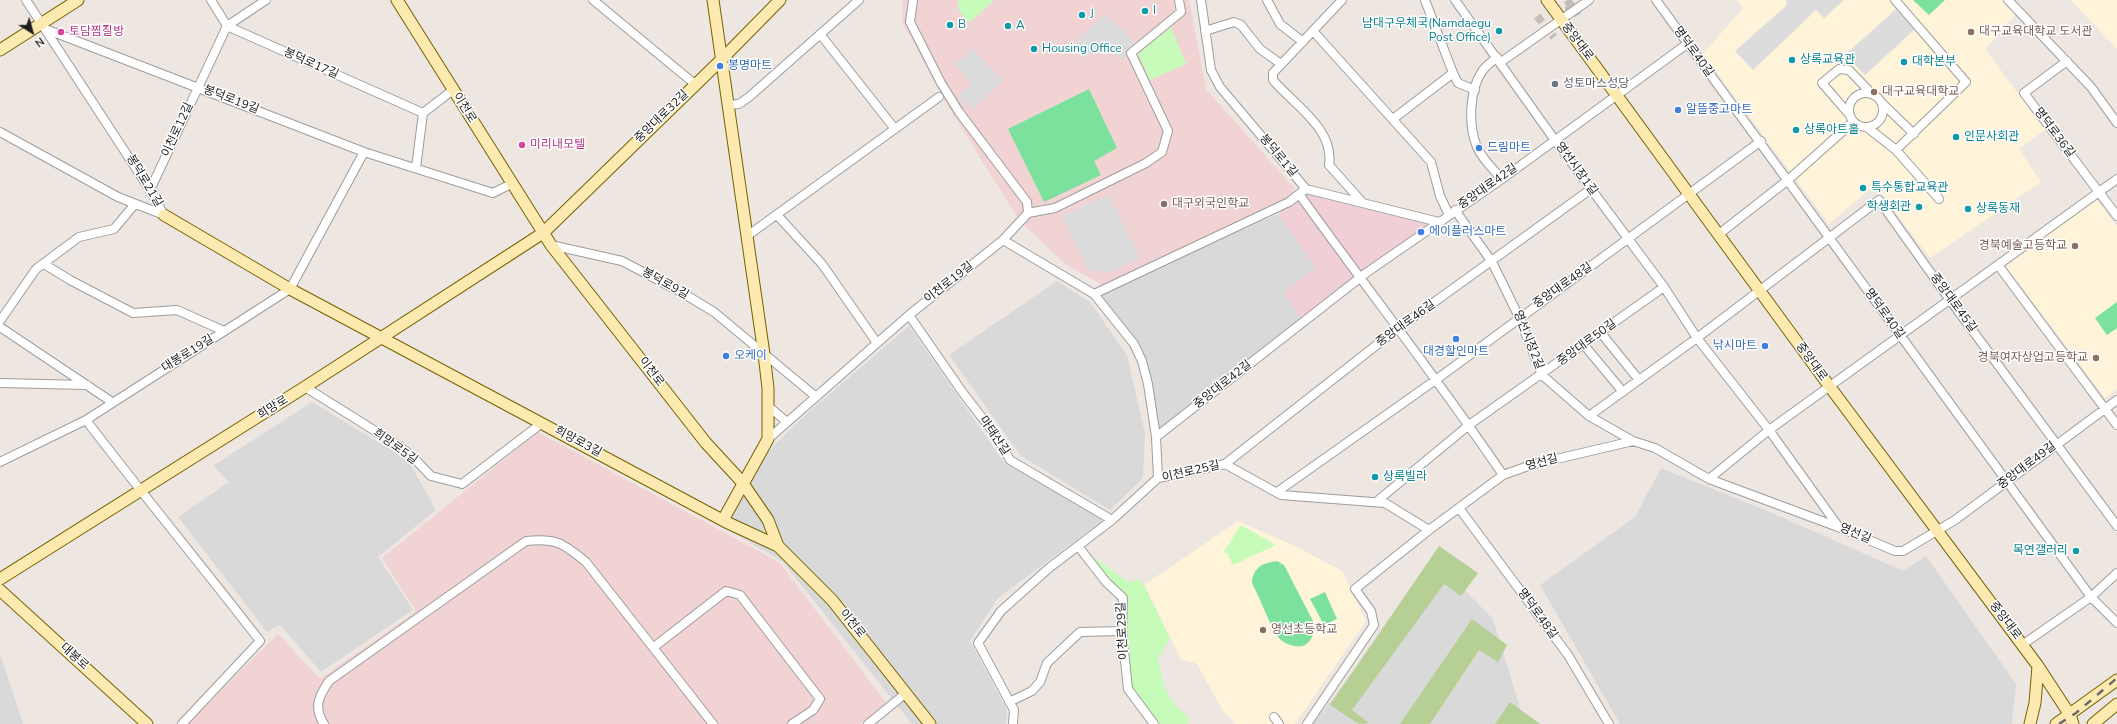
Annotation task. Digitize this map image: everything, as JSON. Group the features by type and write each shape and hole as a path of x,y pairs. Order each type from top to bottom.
{"street":[{"name":"봉덕로21길","path":"26,0 150,190 164,215 290,289 380,337"},
{"path":"0,50 45,27 78,0"},
{"path":"211,0 227,26 266,0"},
{"name":"이천로","path":"397,0 511,184 551,245 706,443 742,482 768,520 778,546 832,600 930,724"},
{"path":"593,0 696,85"},
{"path":"712,0 729,105 764,354 768,406 768,439 742,482 723,520"},
{"name":"중앙대로32길","path":"543,233 696,85 780,0"},
{"path":"729,105 739,104 748,97 859,0"},
{"path":"914,0 910,22 941,83 959,112 1027,202 1028,213 1055,208 1146,163 1162,152 1168,132 1131,53 1180,12 1179,0"},
{"name":"봉덕로1길","path":"1201,0 1211,70 1220,87 1303,192 1362,203 1440,222"},
{"path":"1267,0 1280,24 1303,42"},
{"path":"1342,0 1273,73 1273,80 1282,91 1307,114 1321,132 1331,154 1329,165 1362,203"},
{"path":"1425,0 1458,83 1475,90"},
{"name":"영선시장1길","path":"1455,0 1554,139 1664,287 1697,338 1769,430 1838,527"},
{"name":"중앙대로","path":"1546,0 1690,194 1758,290 2038,666 2071,719"},
{"path":"1502,179 1477,147 1472,116 1472,96 1484,70 1589,0"},
{"name":"명덕로40길","path":"1656,0 1687,44 1761,141 1829,238 2090,597 2117,623"},
{"path":"1895,0 1966,82 1896,150"},
{"path":"2008,0 2091,87 2117,123"},
{"path":"1205,30 1234,22 1241,25 1260,49 1281,64"},
{"name":"이천로12길","path":"150,190 227,26"},
{"name":"봉덕로17길","path":"227,26 424,113"},
{"name":"봉덕로19길","path":"45,27 364,152 493,193 511,184"},
{"name":"영선시장2길","path":"1313,31 1431,162 1440,196 1492,262 1519,317 1542,375 1589,416 1633,441"},
{"path":"820,34 895,129"},
{"name":"중앙대로42길","path":"1156,437 1359,278 1440,222 1452,212 1502,179 1554,139 1617,96 1687,44"},
{"name":"명덕로36길","path":"2067,61 2024,94 2117,216"},
{"path":"1882,103 1883,114 1878,123 1868,128 1863,128 1853,122 1848,113 1822,83 1839,69 1849,70 1914,134"},
{"path":"1393,119 1453,73"},
{"path":"416,168 424,113 453,90"},
{"path":"1848,113 1850,102 1854,97 1859,94 1871,93"},
{"path":"747,236 940,98"},
{"path":"1719,234 1788,180 1853,122"},
{"path":"1868,128 1896,150 1939,199"},
{"path":"0,132 118,197 164,215"},
{"name":"중앙대로48길","path":"1278,492 1437,379 1519,317 1761,141"},
{"path":"290,289 364,152"},
{"path":"1709,479 1769,430 1950,300 2098,191 2117,179"},
{"name":"중앙대로46길","path":"1225,464 1398,329 1591,189"},
{"path":"1094,294 1289,202 1303,192 1359,278 1437,379 1503,475"},
{"name":"중앙대로45길","path":"1697,338 1758,290 1879,200 1950,300 2117,526"},
{"path":"0,321 36,269 79,237 114,229 135,204"},
{"name":"이천로19길","path":"768,439 815,396 909,315 1003,240 1028,213"},
{"path":"777,215 822,264 877,343"},
{"name":"희망로","path":"0,579 305,387 380,337 543,233"},
{"path":"1003,240 1094,294 1134,344 1142,361 1156,437 1158,478"},
{"name":"봉덕로9길","path":"551,245 622,261 681,292 714,312 764,354"},
{"path":"44,264 70,280 133,314 177,310 224,331"},
{"path":"1998,265 2117,425"},
{"name":"중앙대로50길","path":"1376,502 1469,425 1542,375 1664,287"},
{"name":"대봉로19길","path":"0,462 86,420 290,289"},
{"name":"마태산길","path":"909,315 963,393 994,433 1010,460 1112,520"},
{"path":"0,327 112,402"},
{"path":"1601,332 1639,380"},
{"name":"희망로3길","path":"380,337 542,422 723,520 778,546"},
{"path":"1589,416 1697,338"},
{"path":"1584,345 1622,392"},
{"path":"764,354 815,396"},
{"path":"0,383 88,385"},
{"name":"희망로5길","path":"305,387 396,444 412,456 431,476 462,484 542,422"},
{"name":"중앙대로49길","path":"1903,551 1955,520 2117,400"},
{"path":"768,406 787,422"},
{"path":"86,420 140,492 208,574 260,641 182,724"},
{"name":"영선길","path":"1307,724 1374,624 1372,611 1355,589 1429,530 1503,475 1531,465 1633,441 1655,448 1709,479 1838,527 1895,551 1903,551"},
{"name":"이천로25길","path":"1009,702 978,643 1001,611 1078,546 1112,520 1158,478 1225,464 1281,494 1385,503 1429,530"},
{"name":"명덕로48길","path":"1459,508 1568,655 1609,724"},
{"path":"324,724 318,714 320,695 330,681 526,541 547,539 567,546 586,562 654,646 713,724"},
{"name":"이천로29길","path":"1078,546 1106,582 1123,598 1122,631 1128,689 1154,724"},
{"path":"2022,645 2090,597 2117,573"},
{"name":"대봉로","path":"0,590 148,724"},
{"path":"654,646 726,591 740,596 820,699 813,710 792,724"},
{"path":"1013,724 1014,710 1009,702 1032,691 1040,682 1047,663 1080,632 1122,631"},
{"path":"2030,724 2035,703 2038,666"},
{"path":"2056,724 2071,719 2117,680"},
{"path":"868,724 906,693"},
{"path":"2093,724 2117,705"},
{"path":"2109,724 2117,705"},
{"path":"1274,717 1279,724"}],"shaded area":[{"path":"903,0 1189,0 1206,89 1295,189 1289,199 1102,285 1065,264 1019,220 943,98 902,22"},
{"name":"대구교육대학교","path":"1736,0 2008,0 2019,11 1985,49 2045,130 2019,149 2041,182 1930,258 1875,185 1829,224 1703,54 1743,8"},
{"path":"1785,0 1844,0 1824,18 1816,10 1753,70 1735,51 1786,6 1787,2"},
{"path":"2071,0 2117,0 2117,49"},
{"path":"1896,9 1914,30 1865,75 1845,55"},
{"path":"1105,14 1131,38 1135,46 1129,56 1120,59 1102,42 1086,58 1072,46"},
{"path":"973,49 1003,81 972,109 967,102 964,105 958,97 972,83 955,64"},
{"path":"1306,189 1439,222 1303,323 1284,293 1316,267 1278,214"},
{"path":"1109,195 1140,258 1109,272 1088,270 1061,216"},
{"name":"경북예술고등학교","path":"2096,199 2117,227 2117,389 2105,398 2006,266"},
{"path":"1278,214 1316,267 1303,323 1156,437 1142,361 1094,294"},
{"path":"1057,281 1090,302 1127,355 1145,434 1143,478 1110,510 1021,456 949,355"},
{"path":"909,326 1003,461 1103,520 998,598 970,641 1007,710 1006,724 912,724 783,562 723,527 727,511 766,454 804,416"},
{"path":"312,402 408,460 436,510 378,557 413,610 321,672 280,625 267,632 178,517 229,482 213,466"},
{"path":"538,432 779,562 887,704 860,724 187,724 278,634 320,679 416,611 382,558"},
{"path":"1661,468 1770,512 1903,571 1926,556 2016,684 2012,724 1620,724 1540,585 1635,517"},
{"name":"영선초등학교","path":"1238,521 1297,547 1342,571 1366,621 1295,724 1236,724 1223,711 1197,664 1181,659 1144,585"},
{"path":"1433,558 1493,619 1525,724 1313,724 1371,648"},
{"path":"0,653 23,724 0,724"}],"green space":[{"path":"959,0 994,0 970,22 959,10"},
{"path":"1913,0 1945,0 1929,15"},
{"path":"1171,27 1186,64 1150,80 1138,54"},
{"path":"1089,89 1117,148 1094,161 1101,175 1044,202 1008,129"},
{"path":"2117,302 2117,328 2107,335 2095,318"},
{"path":"1241,525 1276,545 1233,565 1227,553 1223,553"},
{"path":"1439,546 1478,573 1461,596 1444,584 1352,710 1369,723 1359,724 1330,705"},
{"path":"1095,558 1128,582 1139,580 1144,585 1170,638 1158,659 1166,691 1174,704 1187,715 1188,724 1154,724 1128,689 1123,598 1090,561"},
{"path":"1277,561 1284,565 1314,623 1311,638 1308,643 1302,646 1291,645 1279,638 1272,627 1252,583 1254,573 1260,567 1267,563"},
{"path":"1325,592 1337,619 1324,625 1310,599"},
{"path":"1472,619 1507,645 1498,662 1479,650 1430,724 1400,724"},
{"path":"1510,702 1540,724 1495,724"}],"tunnel":[{"path":"1567,0 1578,15"},
{"path":"1557,18 1572,7"},
{"path":"1537,16 1554,37"}],"railway":[{"path":"2059,724 2076,713 2117,678"}],"place":[{"name":"I","path":"1145,11"},
{"name":"J","path":"1082,15"},
{"name":"B","path":"950,25"},
{"name":"A","path":"1008,26"},
{"name":"남대구우체국(Namdaegu Post Office)","path":"1499,31"},
{"name":"토담찜질방","path":"61,32"},
{"name":"대구교육대학교 도서관","path":"1971,32"},
{"name":"Housing Office","path":"1034,49"},
{"name":"상록교육관","path":"1792,60"},
{"name":"대학본부","path":"1904,62"},
{"name":"봉명마트","path":"720,66"},
{"name":"성토마스성당","path":"1555,84"},
{"name":"대구교육대학교","path":"1874,92"},
{"name":"알뜰중고마트","path":"1678,110"},
{"name":"상록아트홀","path":"1796,130"},
{"name":"인문사회관","path":"1956,137"},
{"name":"미리내모텔","path":"522,145"},
{"name":"드림마트","path":"1479,148"},
{"name":"특수통합교육관","path":"1863,188"},
{"name":"대구외국인학교","path":"1164,204"},
{"name":"학생회관","path":"1919,207"},
{"name":"상록동재","path":"1968,209"},
{"name":"에이플러스마트","path":"1421,232"},
{"name":"경북예술고등학교","path":"2075,246"},
{"name":"대경할인마트","path":"1456,339"},
{"name":"낚시마트","path":"1765,346"},
{"name":"오케이","path":"726,356"},
{"name":"경북여자상업고등학교","path":"2096,358"},
{"name":"상록빌라","path":"1375,477"},
{"name":"목연갤러리","path":"2076,551"},
{"name":"영선초등학교","path":"1263,630"}]}
